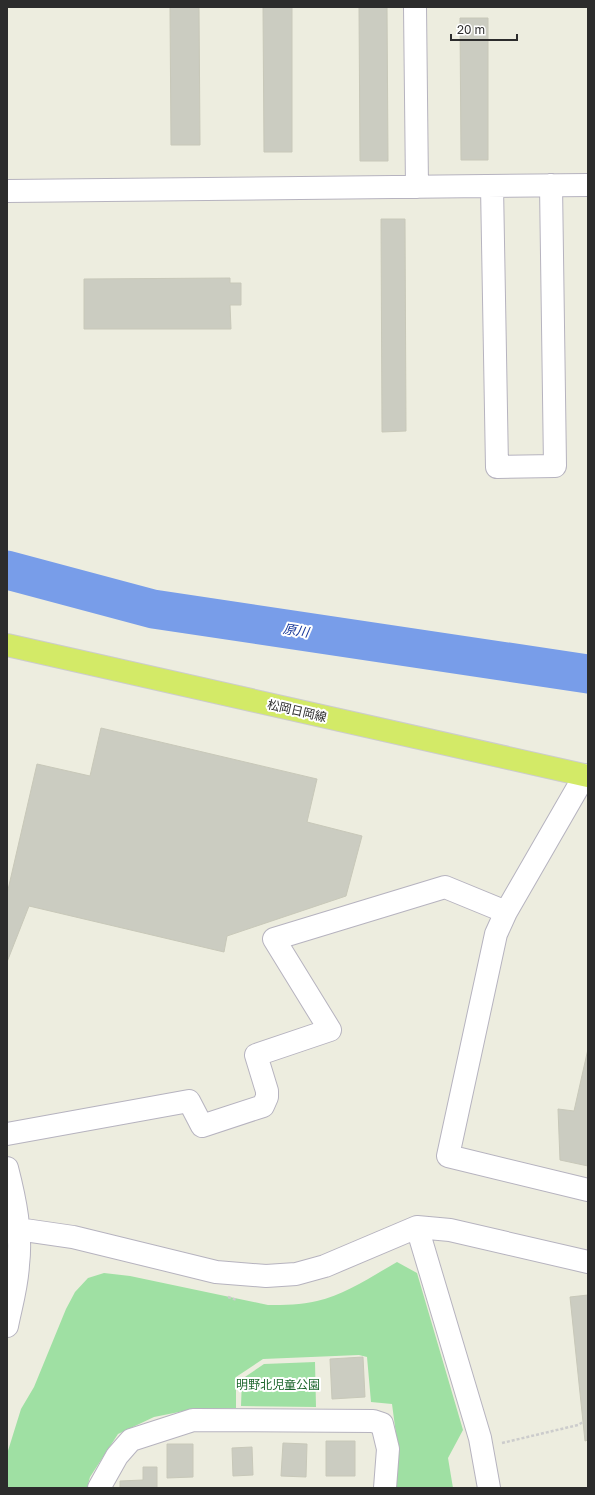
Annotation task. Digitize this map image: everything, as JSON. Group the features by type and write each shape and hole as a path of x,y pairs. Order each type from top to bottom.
{"main road":[{"name":"松岡日岡線","path":"7,645 586,776"}],"street":[{"path":"415,7 417,186"},
{"path":"492,186 497,467 555,466 551,185"},
{"path":"7,191 588,185"},
{"path":"586,776 506,912 495,941 448,1156 588,1190"},
{"path":"7,1134 189,1101 202,1126 258,1108 265,1104 268,1094 256,1055 330,1030 274,940 445,888 506,912"},
{"path":"7,1168 14,1196 18,1229 19,1265 7,1326"},
{"path":"18,1229 73,1237 216,1272 266,1276 296,1274 325,1266 417,1227 450,1230 588,1262"},
{"path":"417,1227 482,1447 489,1488"},
{"path":"99,1488 116,1456 132,1440 193,1420 373,1421 382,1424 388,1449 385,1488"}],"path":[{"path":"482,1447 578,1425 583,1422"}],"green space":[{"path":"397,1262 417,1273 463,1430 448,1458 453,1488 395,1488 398,1449 392,1404 371,1402 367,1357 359,1355 263,1359 236,1377 236,1408 194,1409 154,1417 118,1434 90,1477 87,1488 7,1488 7,1454 21,1409 34,1387 66,1309 75,1292 88,1278 104,1273 130,1276 268,1305 293,1304 317,1301 338,1294"},
{"name":"明野北児童公園","path":"315,1362 316,1407 241,1406 242,1379 264,1364"}],"building":[{"path":"170,7 199,7 200,145 171,145"},
{"path":"263,7 292,7 292,152 264,152"},
{"path":"359,7 387,7 388,161 360,161"},
{"path":"460,18 488,18 488,160 461,160"},
{"path":"381,219 405,219 406,431 382,432"},
{"path":"230,278 230,283 241,283 241,305 230,305 231,329 84,329 84,279"},
{"path":"101,728 317,779 307,822 362,836 346,896 227,936 224,952 29,906 7,962 7,894 37,764 90,776"},
{"path":"588,1049 588,1166 560,1160 558,1109 574,1111"},
{"path":"588,1295 588,1440 585,1441 570,1297"},
{"path":"363,1357 365,1397 332,1399 330,1359"},
{"path":"326,1441 355,1441 355,1476 326,1476"},
{"path":"283,1443 307,1444 306,1477 281,1476"},
{"path":"167,1444 193,1444 193,1477 167,1478"},
{"path":"252,1447 253,1475 233,1476 232,1448"},
{"path":"143,1467 157,1467 157,1488 120,1488 120,1481 143,1480"}],"waterway":[{"name":"原川","path":"7,570 153,609 588,674"}]}
